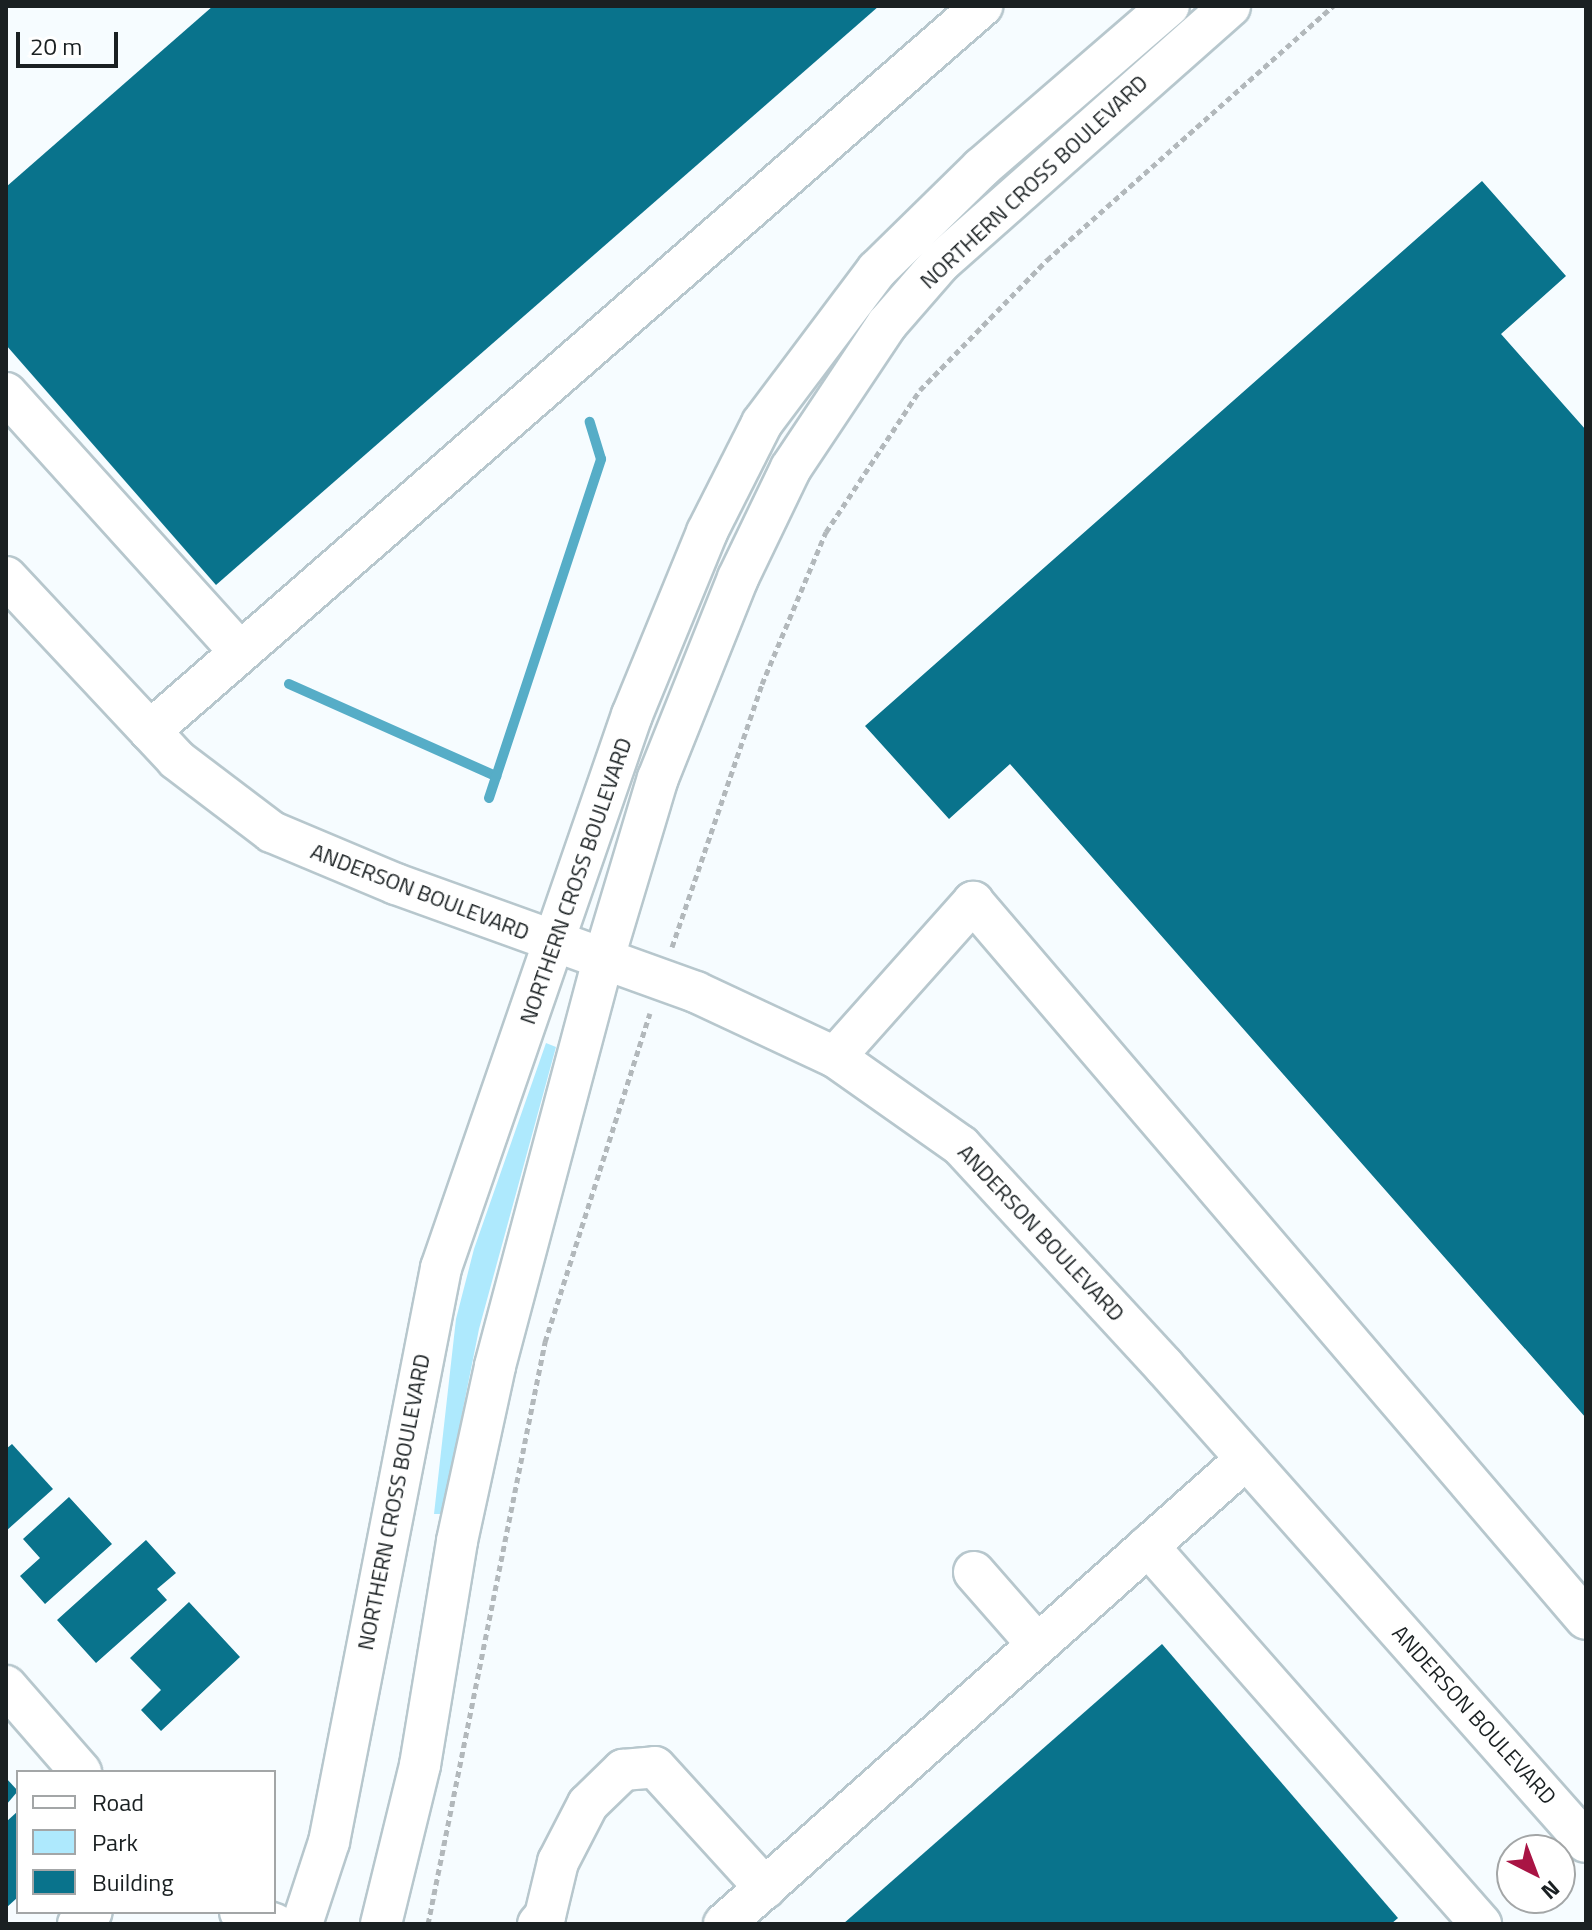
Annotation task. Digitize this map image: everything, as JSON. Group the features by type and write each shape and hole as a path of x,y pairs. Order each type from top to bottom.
{"street":[{"path":"150,731 982,6"},
{"name":"NORTHERN CROSS BOULEVARD","path":"302,1924 329,1842 441,1268 556,945 632,715 707,532 762,423 877,270 981,168 1169,6"},
{"name":"NORTHERN CROSS BOULEVARD","path":"381,1924 420,1765 457,1541 495,1366 603,961 658,778 738,578 808,441 887,324 940,263 1230,6"},
{"path":"6,393 240,652"},
{"name":"ANDERSON BOULEVARD","path":"6,577 177,760 272,832 556,945 696,992 835,1057 961,1146 998,1182 1586,1842"},
{"path":"835,1057 973,902 1586,1619"},
{"path":"724,1924 1246,1459"},
{"path":"1148,1546 1481,1924"},
{"path":"974,1572 1037,1644"},
{"path":"6,1686 79,1770"},
{"path":"538,1924 545,1916 558,1862 588,1804 623,1770 655,1767 765,1888"},
{"path":"246,1914 275,1924"}],"path":[{"path":"682,917 762,684 826,532 920,390 1047,260 1333,6"},
{"path":"428,1924 545,1342 645,1028"}],"green space":[{"path":"546,1043 556,1047 479,1329 442,1514 434,1514 456,1319 474,1249"}],"building":[{"path":"213,6 879,6 216,585 6,345 6,187"},
{"path":"1482,181 1566,276 1501,334 1586,430 1586,1418 1010,764 949,819 865,726"},
{"path":"12,1444 53,1489 6,1531 6,1449"},
{"path":"69,1497 112,1544 45,1604 20,1576 40,1558 23,1539"},
{"path":"146,1540 176,1573 157,1589 167,1600 96,1663 57,1620"},
{"path":"189,1602 240,1657 161,1731 141,1710 161,1690 130,1658"},
{"path":"1162,1644 1398,1918 1391,1924 843,1924"},
{"path":"6,1778 16,1789 16,1793 6,1805"},
{"path":"16,1813 16,1899 6,1908 6,1822"}],"waterway":[{"path":"489,798 601,459 590,422"},
{"path":"289,684 496,776"}]}
